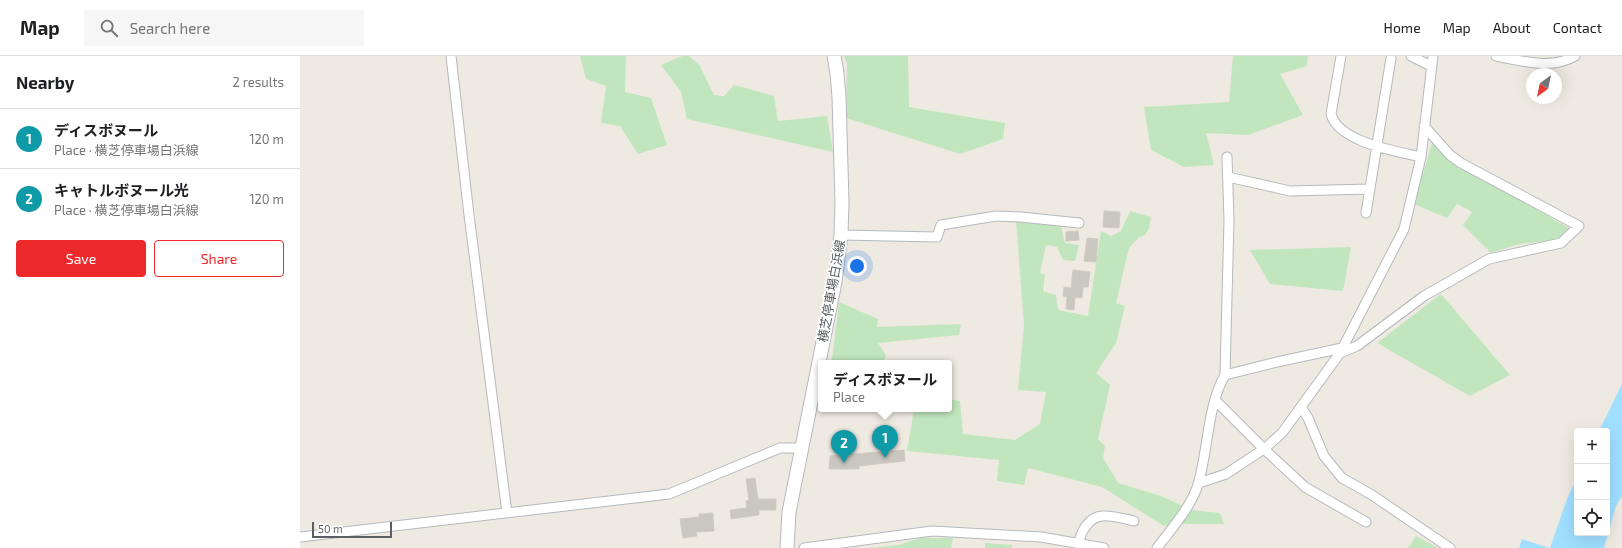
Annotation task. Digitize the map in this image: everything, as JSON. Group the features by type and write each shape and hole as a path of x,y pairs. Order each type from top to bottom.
{"main road":[{"name":"横芝停車場白浜線","path":"819,360 835,282 842,235 839,97 834,56"},
{"name":"横芝停車場白浜線","path":"787,548 789,512 818,365"}],"street":[{"path":"451,56 469,215 507,513"},
{"path":"1341,56 1331,114 1332,120 1355,139 1421,157"},
{"path":"1411,56 1431,66"},
{"path":"1199,483 1226,474 1264,449 1282,433 1341,350 1404,229 1421,157 1433,56"},
{"path":"1496,56 1532,64 1565,62 1575,56"},
{"path":"1366,213 1391,58"},
{"path":"1225,375 1277,362 1357,346 1424,296 1489,259 1561,243 1579,226 1461,163 1450,155 1424,126"},
{"path":"1157,548 1185,511 1199,483 1215,400 1219,385 1225,375 1229,220 1227,157"},
{"path":"1228,177 1290,191 1370,189"},
{"path":"842,235 937,237 941,225 996,216 1079,223"},
{"path":"1215,400 1305,487 1366,522"},
{"path":"1301,407 1308,418 1324,456 1342,478 1372,495 1450,548"},
{"path":"300,537 669,494 780,448 801,448"},
{"path":"1079,544 1079,536 1086,525 1102,516 1134,521"},
{"path":"804,548 932,531 1041,537 1104,548"}],"green space":[{"path":"580,56 626,56 625,92 651,98 667,145 638,154 620,126 601,123 606,86 586,79"},
{"path":"682,56 689,56 700,66 714,95 724,96 734,85 774,96 778,121 827,116 833,152 687,119 681,92 661,65"},
{"path":"844,56 908,56 909,107 1005,123 1003,139 960,154 846,118 847,63"},
{"path":"1233,56 1308,56 1307,66 1280,74 1303,115 1248,135 1206,133 1214,165 1184,167 1151,150 1144,107 1229,102"},
{"path":"1432,143 1465,169 1569,228 1556,240 1519,244 1491,253 1463,225 1472,212 1457,204 1447,218 1414,204"},
{"path":"1130,211 1151,217 1149,228 1145,235 1139,237 1129,248 1116,303 1125,306 1116,343 1096,373 1110,385 1098,439 1105,446 1103,458 1118,483 1161,496 1192,510 1220,513 1224,524 1183,524 1164,526 1102,487 1028,468 1024,485 997,481 999,460 907,451 914,412 952,412 952,400 960,401 963,434 1015,440 1040,424 1046,392 1018,390 1024,325 1016,220 1060,223 1065,243 1079,245 1075,261 1063,260 1057,247 1046,245 1040,273 1045,275 1043,291 1056,295 1058,310 1088,316 1101,231 1111,236 1121,231"},
{"path":"1351,247 1343,291 1270,284 1250,250"},
{"path":"1441,294 1510,375 1470,396 1377,343"},
{"path":"839,302 878,319 877,327 961,324 959,335 878,343 886,355 884,360 832,360"},
{"path":"1416,536 1438,548 1408,548"},
{"path":"920,538 953,538 951,548 868,548 899,545"},
{"path":"985,543 1012,545 1012,548 985,548"}],"water":[{"path":"1622,384 1622,496 1616,506 1610,527 1610,428 1600,428"},
{"path":"1574,484 1574,536 1607,536 1604,548 1550,548"},
{"path":"1522,539 1549,548 1519,548"}],"building":[{"path":"1104,211 1120,212 1119,228 1103,227"},
{"path":"1078,231 1079,240 1066,241 1066,232"},
{"path":"1087,238 1098,239 1096,262 1084,261"},
{"path":"1073,270 1090,272 1088,287 1083,287 1082,298 1075,297 1074,310 1066,309 1067,297 1063,296 1064,287 1071,288"},
{"path":"904,450 905,461 859,466 859,469 829,469 830,456"},
{"path":"755,478 758,499 776,499 776,510 759,510 759,515 731,519 730,510 747,508 746,501 749,500 746,479"},
{"path":"713,513 714,531 696,532 697,536 683,538 680,519 699,517 699,514"}],"place":[{"name":"ディスボヌール","path":"885,458"},
{"name":"キャトルボヌール光","path":"844,463"}]}
